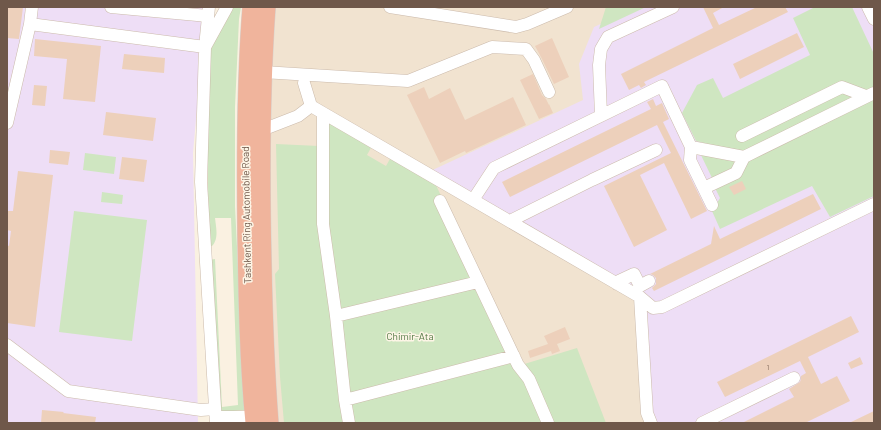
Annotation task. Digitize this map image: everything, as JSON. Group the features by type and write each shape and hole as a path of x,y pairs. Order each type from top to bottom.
{"highway":[{"name":"Tashkent Ring Automobile Road","path":"251,7 246,85 245,174 247,306 260,394 270,423"},
{"name":"Tashkent Ring Automobile Road","path":"254,420 260,394 264,295 262,130 263,72 267,7"}],"lane":[{"path":"7,124 30,24 32,7"},
{"path":"111,7 209,11 205,47 201,182 215,416"},
{"path":"205,47 227,7"},
{"path":"390,7 516,27 527,24 567,7"},
{"path":"602,115 599,65 601,49 608,37 673,7"},
{"path":"868,7 874,19"},
{"path":"30,24 205,47"},
{"path":"263,72 408,81 492,46 526,49 534,60 549,92"},
{"path":"304,83 311,106 640,296 653,308 662,307 874,204"},
{"path":"473,200 494,168 662,86 690,147 690,160 712,205"},
{"path":"742,136 842,86 870,94"},
{"path":"704,188 736,173 744,157 870,94"},
{"path":"262,130 298,116 311,106"},
{"path":"323,113 324,224 349,423"},
{"path":"690,147 744,157"},
{"path":"510,221 656,150"},
{"path":"440,201 518,365 530,379 548,423"},
{"path":"617,284 619,281 634,274 640,286 649,282"},
{"path":"336,316 478,282"},
{"path":"640,296 647,413 651,423"},
{"path":"7,345 68,391 201,410 215,416 254,420"},
{"path":"345,400 514,356"},
{"path":"702,423 794,378"}],"shaded area":[{"path":"7,7 206,7 193,153 198,423 7,423"},
{"path":"267,7 874,7 874,423 270,423"},
{"path":"638,7 874,7 874,423 645,423 641,413 636,299 424,174 583,100 579,64 594,27"}],"green space":[{"path":"231,7 241,7 239,19 235,107 235,206 245,410 222,412 218,408 209,260 215,259 222,407 238,405 231,218 215,218 216,240 212,246 209,246 207,132 209,59 211,47"},
{"path":"606,7 646,7 599,29"},
{"path":"815,7 852,7 874,54 874,88 742,153 696,141 682,113 697,85 713,78 723,98 810,55 793,18"},
{"path":"874,96 874,196 830,217 812,186 720,229 712,211 720,198 715,188 745,161"},
{"name":"Chimir-Ata","path":"320,115 372,146 367,155 386,166 391,157 435,183 521,365 577,348 606,423 284,423 280,377 275,274 279,269 276,144 319,146"},
{"path":"85,153 116,157 114,174 83,170"},
{"path":"700,153 734,159 736,164 734,169 713,180"},
{"path":"102,192 123,195 122,204 101,202"},
{"path":"74,211 147,220 132,341 59,332"}],"building":[{"path":"7,7 23,7 19,39 7,38"},
{"path":"703,7 724,7 713,13 719,25 757,7 785,7 788,12 644,82 646,85 641,88 639,85 629,90 621,74 713,28"},
{"path":"797,33 804,47 740,79 733,64"},
{"path":"552,38 569,77 554,84 535,46"},
{"path":"35,39 101,46 95,102 63,99 67,59 34,56"},
{"path":"124,54 165,58 164,73 122,69"},
{"path":"533,74 542,95 546,99 553,113 539,119 520,80"},
{"path":"34,85 47,86 45,106 32,105"},
{"path":"424,87 429,99 450,88 465,120 513,97 526,125 466,153 465,151 440,163 407,95"},
{"path":"653,99 656,106 662,103 669,119 663,122 707,211 691,219 664,163 640,175 667,230 634,247 604,186 671,153 657,125 510,197 502,182 651,109 647,102"},
{"path":"106,112 156,118 153,141 103,135"},
{"path":"50,150 70,152 68,165 49,163"},
{"path":"122,157 147,160 144,182 119,179"},
{"path":"18,171 53,175 35,327 7,323 7,245 9,246 11,231 7,230 7,211 13,211"},
{"path":"742,181 746,189 734,195 729,187"},
{"path":"813,194 821,209 654,291 652,288 656,284 656,278 650,274 711,244 714,226 720,239"},
{"path":"851,316 859,332 808,357 821,384 837,376 850,401 805,423 742,423 794,397 789,389 800,382 801,376 806,373 800,361 725,397 717,382"},
{"path":"565,327 570,339 557,344 560,351 552,354 551,351 530,358 528,351 548,344 544,336"},
{"path":"860,357 863,364 851,369 848,363"},
{"path":"42,410 96,417 95,423 41,423"},
{"path":"874,411 874,423 849,423"}]}
